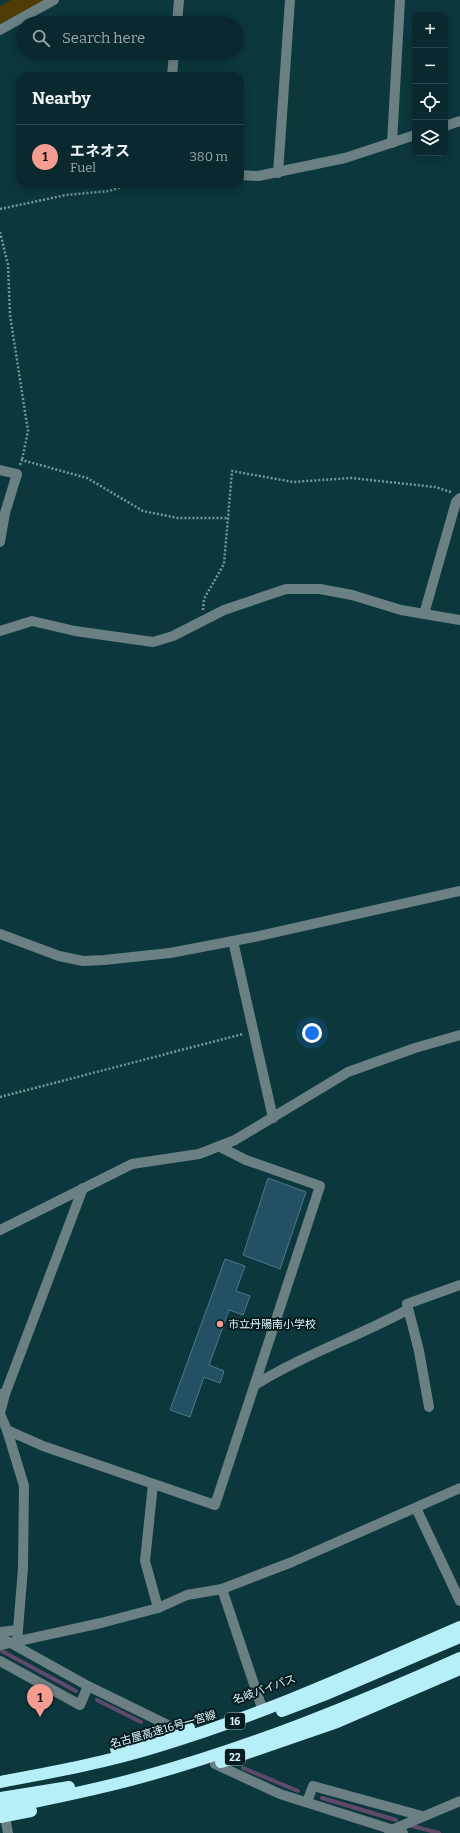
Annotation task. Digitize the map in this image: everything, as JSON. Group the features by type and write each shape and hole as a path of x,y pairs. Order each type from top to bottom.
{"highway":[{"name":"名岐バイパス","path":"0,1776 71,1762 180,1731 261,1705 460,1626"},
{"name":"名古屋高速16号一宮線","path":"0,1782 158,1747 225,1725 280,1704 460,1626"},
{"path":"158,1747 214,1736 258,1721 324,1696 460,1636"},
{"name":"16","path":"2,1814 49,1799 142,1778 202,1759 269,1736 337,1710 460,1658"},
{"name":"22","path":"2,1814 136,1786 215,1764 337,1722 460,1668"},
{"path":"0,1798 142,1778"}],"street":[{"path":"25,16 54,0"},
{"path":"178,16 179,0"},
{"path":"278,173 290,0"},
{"path":"392,143 400,0"},
{"path":"0,30 16,21"},
{"path":"172,72 173,60"},
{"path":"448,125 460,121"},
{"path":"244,175 258,176 278,173 345,158 412,136"},
{"path":"0,470 17,474 5,513 0,542"},
{"path":"424,614 457,495"},
{"path":"0,631 32,621 75,631 154,642 173,636 224,610 286,589 320,589 352,595 401,610 460,620"},
{"path":"0,934 59,956 83,961 170,953 233,941 460,891"},
{"path":"233,941 273,1118"},
{"path":"0,1230 132,1164 199,1154 220,1147 273,1118 348,1072 415,1048 460,1035"},
{"path":"7,1430 42,1446 215,1505 320,1186 246,1160 220,1147"},
{"path":"6,1642 18,1630 23,1568 24,1486 7,1430 0,1414 2,1394 83,1188"},
{"path":"429,1407 419,1351 406,1304 460,1285"},
{"path":"254,1385 276,1372 323,1349 384,1323 408,1310"},
{"path":"153,1484 145,1561 158,1608"},
{"path":"6,1642 158,1608 188,1595 222,1588 292,1562 460,1488"},
{"path":"416,1508 460,1601"},
{"path":"222,1588 261,1705"},
{"path":"0,1632 18,1630"},
{"path":"6,1642 88,1686 180,1731"},
{"path":"0,1661 80,1705 88,1686"},
{"path":"215,1764 280,1794 388,1831 403,1833"},
{"path":"307,1802 313,1786 422,1816"},
{"path":"388,1831 460,1801"},
{"path":"2,1814 8,1833"}],"path":[{"path":"0,209 66,195 109,191 118,188"},
{"path":"0,232 8,265 12,335 28,431 22,460 17,474"},
{"path":"22,460 87,478 143,510 178,518 229,518"},
{"path":"201,622 204,599 224,564 232,471 294,482 351,478 392,482 435,487 457,495"},
{"path":"0,1097 254,1031"}],"shaded area":[{"path":"11,0 44,0 0,24 0,6"}],"building":[{"path":"268,1178 306,1192 280,1269 243,1255"},
{"path":"225,1259 245,1266 236,1291 250,1296 243,1315 229,1310 209,1365 224,1371 220,1383 204,1377 190,1417 170,1410"}],"waterway":[{"path":"0,1650 76,1691"},
{"path":"97,1700 141,1722"},
{"path":"243,1768 298,1791"},
{"path":"322,1798 396,1820"},
{"path":"412,1826 439,1833"}],"place":[{"name":"市立丹陽南小学校","path":"220,1324"},
{"name":"エネオス","path":"40,1717"}]}
